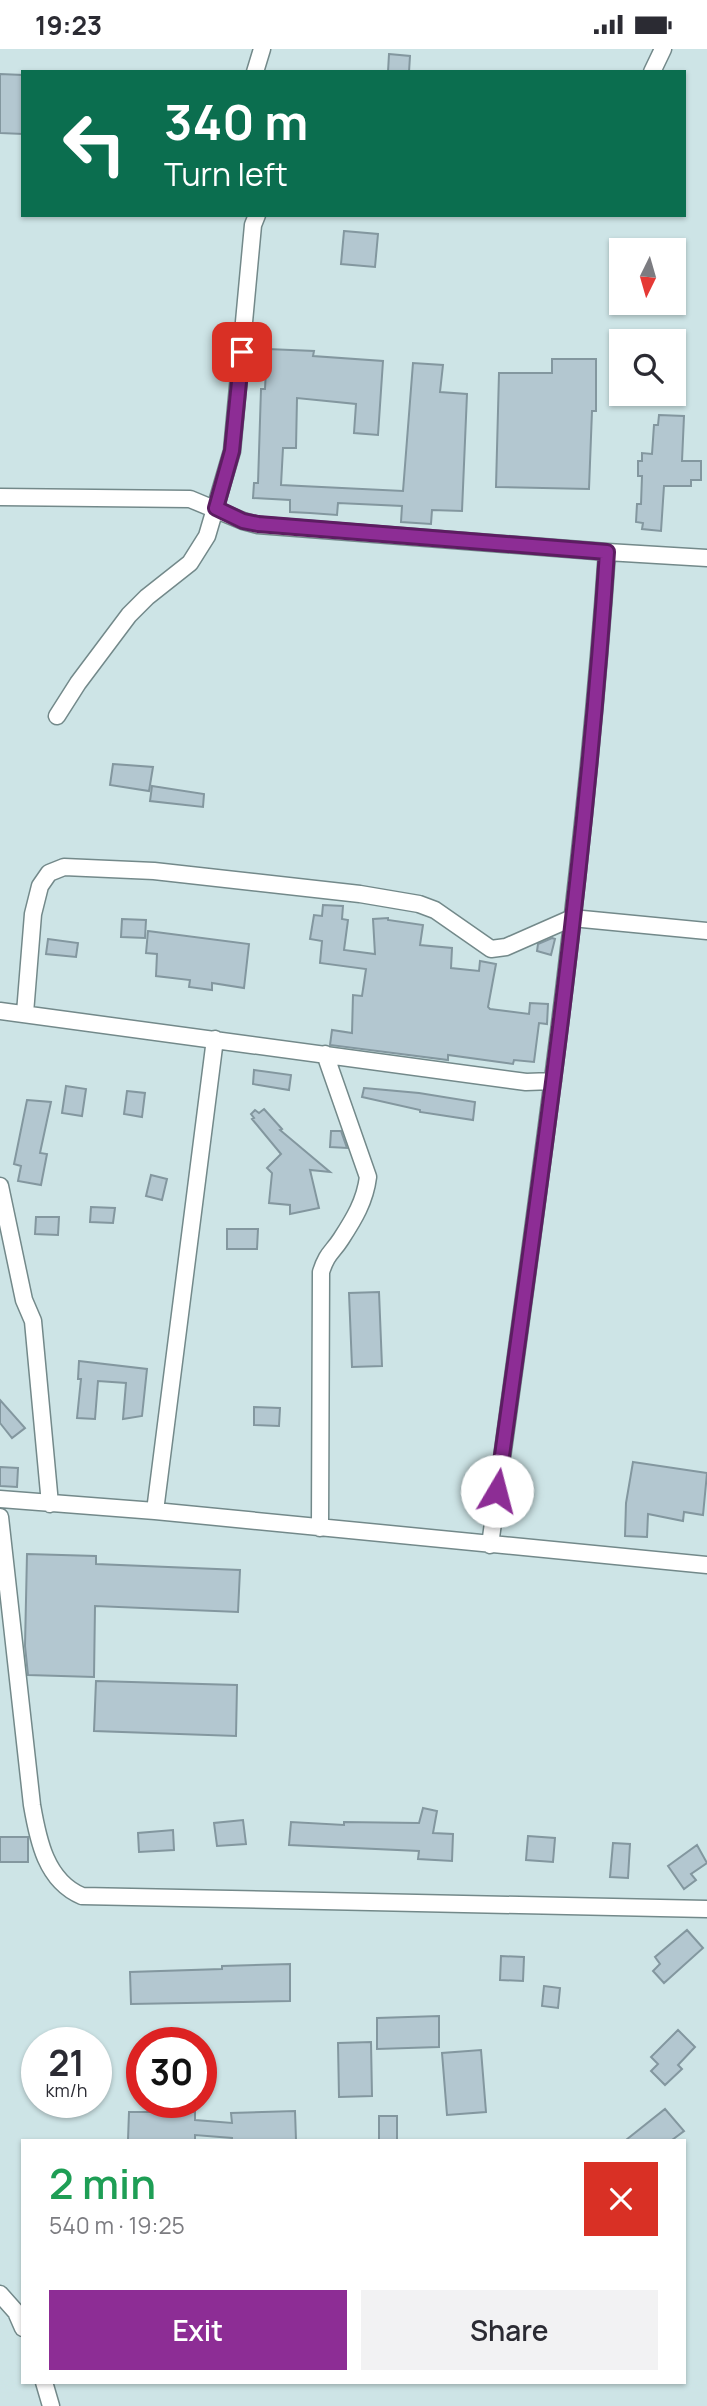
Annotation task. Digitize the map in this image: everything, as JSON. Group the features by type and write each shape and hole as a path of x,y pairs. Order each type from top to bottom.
{"street":[{"path":"256,70 262,49"},
{"path":"653,70 663,49"},
{"path":"57,716 129,615 190,563 207,536 232,451 253,218"},
{"path":"0,498 190,499 243,521 258,524 707,558"},
{"path":"490,1545 553,1081 595,712 607,552"},
{"path":"25,1013 40,886 49,873 64,867 154,871 359,894 419,904 435,910 491,949 506,947 572,918 707,931"},
{"path":"0,1011 526,1082 553,1081"},
{"path":"155,1511 215,1039"},
{"path":"320,1528 321,1272 327,1255 339,1242 365,1196 368,1177 325,1055"},
{"path":"0,1187 24,1300 33,1321 50,1504"},
{"path":"0,1499 155,1511 707,1565"},
{"path":"0,1517 37,1836 55,1877 70,1891 82,1896 707,1909"},
{"path":"0,2294 16,2312 21,2323"},
{"path":"45,2384 51,2406"}],"building":[{"path":"389,54 410,56 409,70 388,70"},
{"path":"0,74 21,75 21,134 0,133"},
{"path":"344,231 378,234 375,267 341,264"},
{"path":"267,349 314,351 313,356 383,361 378,435 354,433 356,404 297,398 296,448 283,448 281,485 403,491 413,363 443,365 440,392 467,394 462,511 432,510 431,524 401,522 402,506 338,503 337,515 290,512 290,500 253,498 254,483 258,483 261,389 265,389"},
{"path":"552,359 596,359 596,411 592,411 589,489 496,487 499,373 552,373"},
{"path":"659,415 684,416 682,461 701,461 701,480 691,480 691,486 664,486 661,531 642,529 643,523 636,522 637,504 641,504 642,476 638,476 638,461 642,461 642,453 652,454 654,425 658,425"},
{"path":"113,764 153,767 149,791 110,785"},
{"path":"152,786 204,794 203,807 150,801"},
{"path":"323,905 343,906 342,919 348,920 344,950 375,954 373,919 388,918 423,925 420,945 452,948 451,968 479,971 480,961 496,964 488,1007 490,1009 529,1014 530,1003 548,1004 547,1024 539,1023 534,1062 514,1060 513,1064 448,1055 448,1060 330,1045 332,1030 352,1033 353,995 362,996 366,969 320,963 322,941 310,939 314,915 322,916"},
{"path":"122,919 146,920 145,938 121,937"},
{"path":"148,931 249,944 244,988 212,983 212,990 189,987 190,980 156,976 157,954 146,953"},
{"path":"48,939 78,943 76,957 46,954"},
{"path":"555,939 551,955 537,951 538,944"},
{"path":"254,1070 291,1075 289,1090 253,1084"},
{"path":"66,1086 86,1089 82,1116 62,1113"},
{"path":"364,1088 475,1102 473,1120 420,1112 362,1097"},
{"path":"127,1091 145,1093 142,1117 124,1114"},
{"path":"27,1100 51,1102 40,1153 47,1154 41,1185 18,1181 21,1166 14,1164"},
{"path":"264,1109 282,1129 280,1130 330,1172 310,1170 319,1208 290,1214 290,1205 269,1203 272,1173 267,1168 281,1154 252,1119 254,1118 251,1114 255,1110 259,1113"},
{"path":"331,1131 341,1131 347,1148 330,1147"},
{"path":"151,1175 167,1179 162,1200 146,1196"},
{"path":"91,1207 115,1208 113,1223 90,1222"},
{"path":"36,1217 59,1217 58,1235 35,1234"},
{"path":"227,1229 258,1229 257,1249 227,1249"},
{"path":"379,1292 382,1366 352,1367 349,1293"},
{"path":"79,1361 147,1369 142,1416 123,1419 126,1383 98,1381 95,1419 77,1418 81,1379 78,1379"},
{"path":"0,1400 25,1428 12,1438 0,1423"},
{"path":"254,1407 280,1408 279,1426 254,1425"},
{"path":"633,1462 707,1473 703,1515 684,1512 683,1521 648,1514 647,1537 625,1536 626,1503"},
{"path":"0,1467 18,1468 17,1487 0,1486"},
{"path":"27,1554 96,1556 96,1564 240,1570 238,1612 95,1606 94,1677 28,1675 25,1646"},
{"path":"96,1681 237,1685 236,1736 94,1731"},
{"path":"423,1808 437,1811 433,1833 453,1834 452,1861 418,1859 419,1851 289,1845 291,1822 344,1825 344,1822 419,1823"},
{"path":"243,1820 246,1844 217,1846 214,1823"},
{"path":"173,1830 174,1850 139,1852 138,1833"},
{"path":"528,1836 555,1838 553,1862 526,1860"},
{"path":"0,1837 28,1837 28,1862 0,1862"},
{"path":"613,1843 630,1844 628,1878 610,1877"},
{"path":"697,1845 707,1863 691,1874 696,1880 684,1889 668,1866"},
{"path":"687,1930 703,1948 664,1983 653,1971 660,1964 655,1957"},
{"path":"501,1956 524,1957 523,1981 500,1980"},
{"path":"290,1964 290,2001 131,2004 130,1972"},
{"path":"544,1986 560,1988 558,2008 542,2006"},
{"path":"439,2016 439,2047 377,2049 377,2018"},
{"path":"678,2030 695,2047 678,2065 682,2069 665,2085 651,2071 658,2064 651,2057"},
{"path":"371,2042 372,2096 339,2097 338,2043"},
{"path":"481,2050 486,2112 447,2115 442,2053"},
{"path":"665,2109 684,2131 673,2139 627,2139"},
{"path":"295,2111 296,2139 232,2139 195,2135 195,2139 128,2139 129,2118 195,2118 232,2123 231,2113"},
{"path":"379,2116 397,2116 397,2139 379,2139"}],"route":[{"path":"242,352 232,451 216,508 243,521 258,524 607,552 585,820 553,1081 497,1491"}]}
